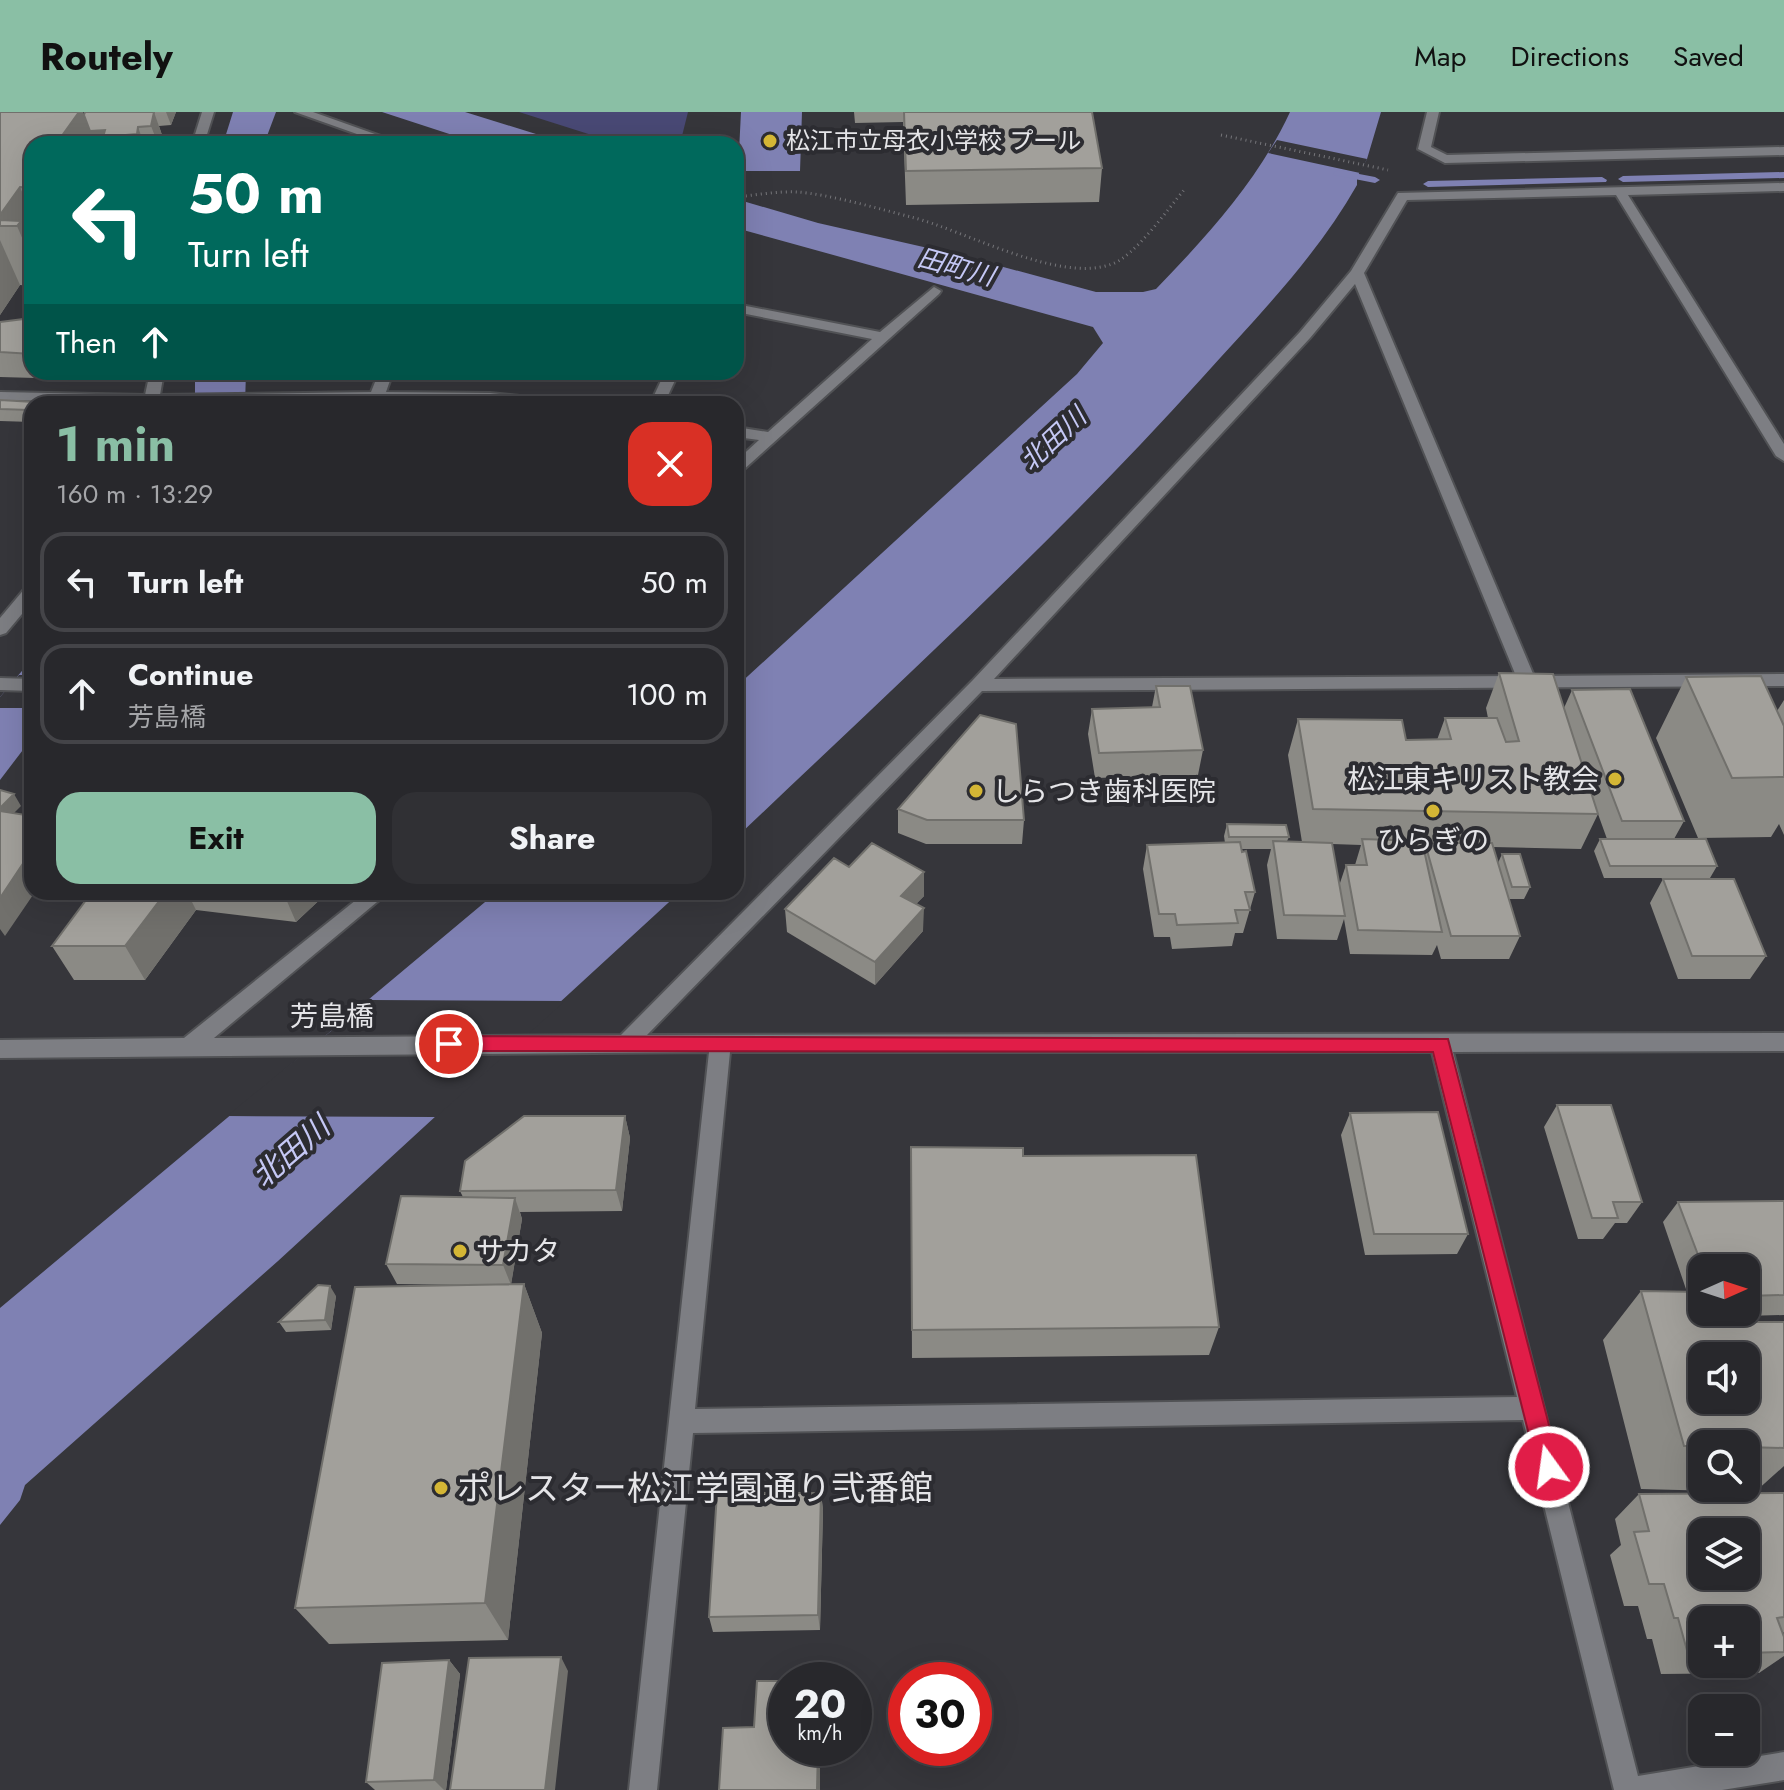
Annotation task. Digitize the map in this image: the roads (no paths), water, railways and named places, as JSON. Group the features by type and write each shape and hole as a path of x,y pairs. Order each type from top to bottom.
{"street":[{"path":"200,136 208,112"},
{"path":"301,112 373,136"},
{"path":"1433,112 1424,149 1445,159 1784,151"},
{"path":"627,1042 978,685 1305,335 1357,273 1403,196 1784,187"},
{"path":"1619,190 1784,456"},
{"path":"1357,273 1527,680"},
{"path":"744,462 934,291"},
{"path":"744,310 883,337"},
{"path":"0,396 24,397"},
{"path":"744,433 771,437"},
{"path":"0,629 24,600"},
{"path":"978,685 1784,680"},
{"path":"2,684 24,685"},
{"path":"190,1045 369,900"},
{"name":"芳島橋","path":"0,1049 627,1042 1441,1045 1784,1042"},
{"path":"643,1790 721,1042"},
{"path":"1441,1045 1628,1790"},
{"path":"681,1421 1534,1408"},
{"path":"1636,1790 1784,1766"}],"water":[{"path":"233,112 276,112 267,136 226,136"},
{"path":"382,112 465,112 542,136 456,136"},
{"name":"松江市立母衣小学校 プール","path":"741,112 802,112 800,171 744,171 744,136 740,136"},
{"path":"1290,112 1381,112 1367,159 1357,177 1357,185 1323,237 1265,309 1090,497 744,830 744,680 1077,374 1103,343 1093,327 744,230 744,201 818,223 963,256 1096,292 1143,292 1156,289 1194,248 1247,184"},
{"path":"195,380 246,380 245,396 195,396"},
{"path":"24,668 24,748 0,780 0,697"},
{"name":"北田川","path":"487,900 671,900 278,1261 25,1485 20,1500 0,1525 0,1308"}],"waterway":[{"path":"1338,173 1375,180"},
{"path":"1623,179 1784,175"},
{"path":"1428,184 1602,180"}],"place":[{"name":"松江市立母衣小学校 プール","path":"770,141"},
{"name":"松江東キリスト教会","path":"1615,779"},
{"name":"しらつき歯科医院","path":"976,791"},
{"name":"ひらぎの","path":"1433,811"},
{"name":"サカタ","path":"460,1251"},
{"name":"ポレスター松江学園通り弐番館","path":"441,1488"}],"water label":[{"name":"田町川","path":"956,267"}]}
